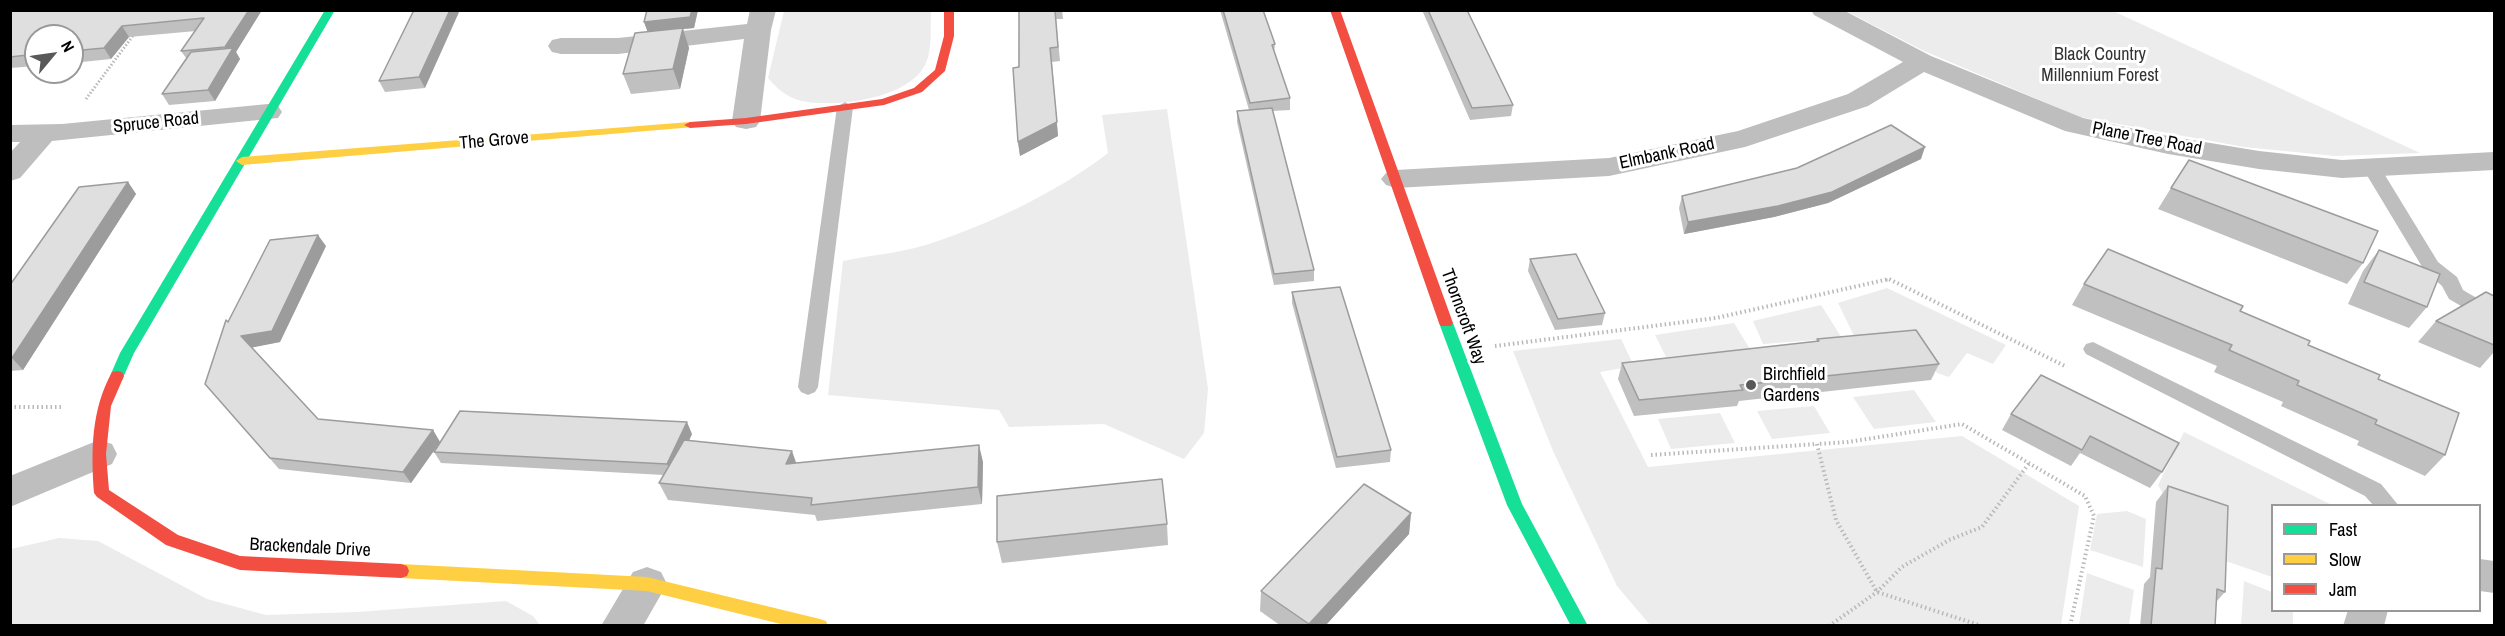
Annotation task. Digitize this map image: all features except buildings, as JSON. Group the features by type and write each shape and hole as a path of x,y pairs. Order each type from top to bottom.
{"street":[{"name":"Brackendale Drive","path":"330,10 127,354 104,406 99,454 102,493 172,540 240,563 647,584 820,626"},
{"name":"The Grove","path":"242,161 746,121 884,102 918,90 940,71 949,36 949,10"},
{"name":"Thorncroft Way","path":"1335,10 1456,351 1515,505 1580,626"},
{"name":"Plane Tree Road","path":"1823,10 1922,62 2075,125 2168,145 2259,160 2343,169 2494,160"},
{"path":"561,46 619,34 760,20 746,121"},
{"name":"Elmbank Road","path":"1396,179 1609,167 1734,140 1858,100 1922,62"},
{"name":"Spruce Road","path":"10,134 268,112"},
{"path":"10,172 53,132"},
{"path":"10,492 99,454"},
{"path":"621,626 647,584"}],"lane":[{"path":"808,387 845,107"},
{"path":"2372,166 2431,266 2450,282 2456,294 2494,316"},
{"path":"2093,349 2373,490 2386,504"}],"path":[{"path":"53,132 138,29"},
{"path":"1456,351 1716,318 1889,279 2070,369"},
{"path":"10,407 104,406"},
{"path":"1651,455 1848,442 1962,424 2085,496 2094,516 2070,626"},
{"path":"1817,444 1836,519 1877,592 1982,626"},
{"path":"1829,626 1877,592 1902,567 1949,540 1982,527 2030,462"}],"green space":[{"path":"784,11 931,11 928,59 916,77 887,93 851,102 816,103 797,100 775,86 768,78"},
{"name":"Black Country Millennium Forest","path":"1846,11 2113,11 2420,153 2335,156 2244,147 2080,117 1924,51"},
{"path":"1167,109 1208,389 1204,433 1184,459 1104,424 1009,427 999,410 828,395 843,261 919,247 1000,217 1067,181 1108,153 1102,115"},
{"path":"1887,288 2006,345 1993,364 1967,353 1949,377 1937,373 1911,336 1857,342 1838,303"},
{"path":"1821,305 1842,338 1763,344 1753,321"},
{"path":"1734,323 1750,349 1666,357 1655,335"},
{"path":"1621,339 1634,366 1600,372 1648,467 1962,436 2079,506 2061,625 1650,625 1617,586 1553,451 1513,351"},
{"path":"1914,390 1936,422 1874,429 1853,397"},
{"path":"1814,406 1830,433 1772,439 1757,411"},
{"path":"1720,413 1735,443 1671,449 1658,419"},
{"path":"2184,432 2330,504 2271,504 2271,577 2223,560 2168,502 2158,485"},
{"path":"2127,511 2146,519 2143,567 2090,550 2097,514"},
{"path":"59,538 98,541 207,599 266,615 357,612 506,601 533,616 540,625 11,625 11,549"},
{"path":"2087,573 2134,590 2129,625 2079,625"},
{"path":"2244,581 2271,592 2271,612 2293,612 2293,625 2241,625"}],"traffic: fast":[{"path":"117,376 127,353 330,10"},
{"path":"1446,323 1515,505 1580,626"}],"traffic: slow":[{"path":"242,161 690,125"},
{"path":"401,571 647,584 820,626"}],"traffic: jam":[{"path":"690,125 746,121 884,102 918,90 940,71 949,36 949,10"},
{"path":"1335,10 1446,323"},
{"path":"117,376 104,406 99,454 102,493 172,540 240,563 401,571"}],"place":[{"name":"Birchfield Gardens","path":"1751,385"}]}
